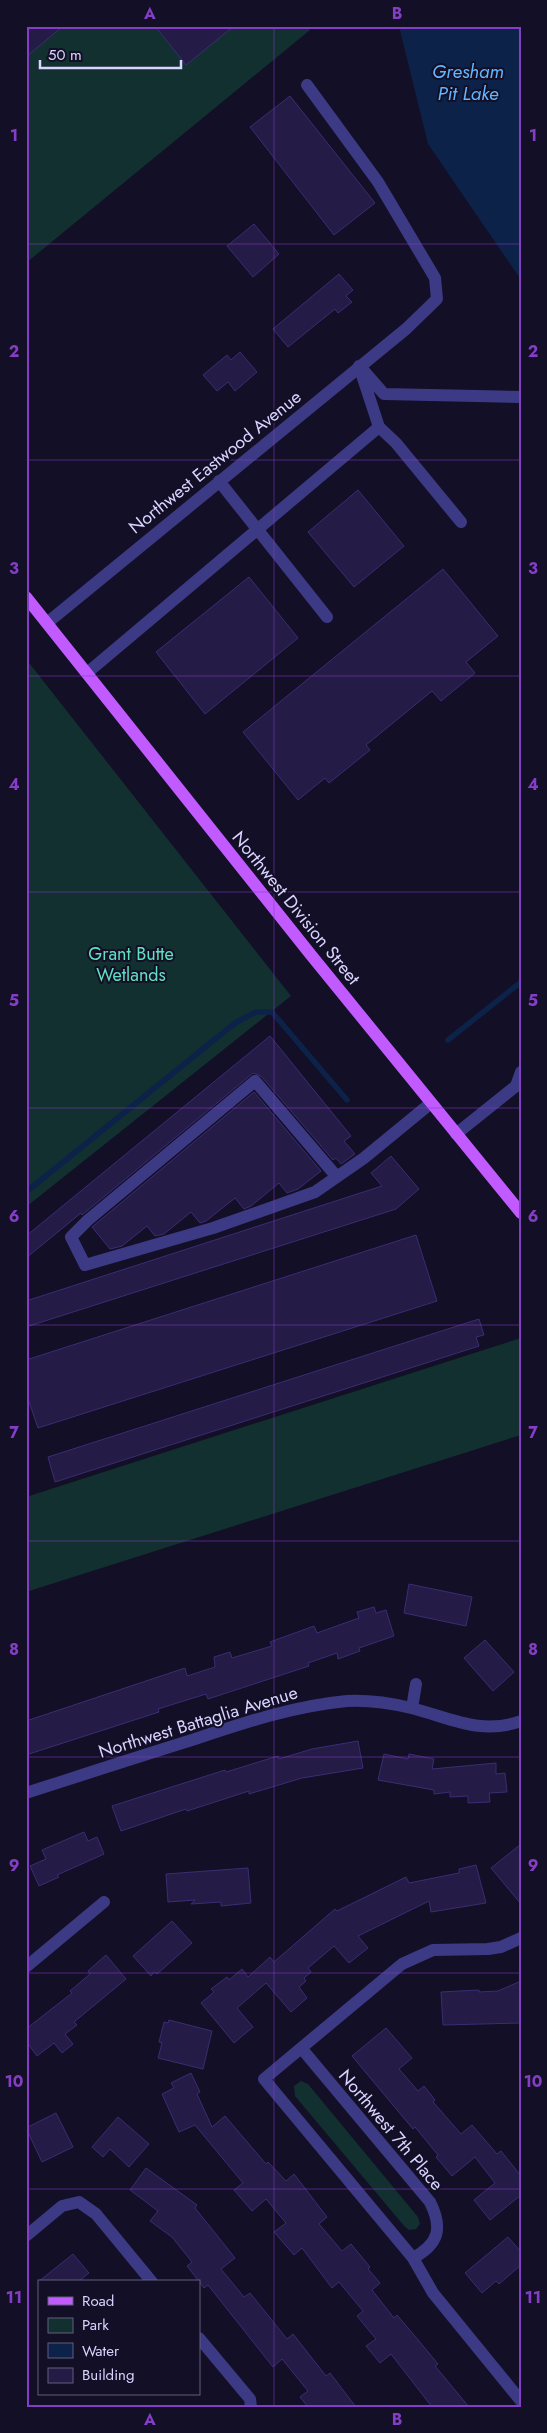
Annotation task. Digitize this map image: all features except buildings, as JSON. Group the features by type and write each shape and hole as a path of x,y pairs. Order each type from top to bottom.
{"main road":[{"name":"Northwest Division Street","path":"26,597 521,1213"}],"street":[{"name":"Northwest Eastwood Avenue","path":"47,623 406,329 437,299 435,278 378,182 308,85"},
{"path":"359,366 384,394 521,397"},
{"path":"359,366 379,427 396,443 461,522"},
{"path":"87,673 379,427"},
{"path":"219,481 327,617"},
{"path":"456,1134 518,1089 521,1072"},
{"path":"337,1177 254,1081 88,1220 71,1238 85,1265 213,1228 315,1192 337,1177 364,1158 431,1103"},
{"path":"412,1708 416,1684"},
{"name":"Northwest Battaglia Avenue","path":"26,1793 266,1716 313,1705 364,1701 381,1702 412,1708 466,1725 494,1727 521,1721"},
{"path":"26,1966 104,1902"},
{"path":"521,1938 488,1949 433,1950 402,1964 264,2079 413,2258 433,2293 521,2400"},
{"name":"Northwest 7th Place","path":"302,2049 430,2202 436,2215 438,2234 427,2251 413,2258"},
{"path":"26,2236 62,2206 79,2202 96,2214 150,2280"},
{"path":"200,2339 250,2399 251,2407"}],"green space":[{"path":"26,26 307,26 310,30 26,263"},
{"name":"Grant Butte Wetlands","path":"26,659 291,996 26,1207"},
{"path":"521,1338 521,1435 26,1592 26,1497"},
{"path":"301,2081 308,2084 418,2217 420,2224 416,2229 409,2230 405,2227 295,2096 294,2086"}],"water":[{"name":"Gresham Pit Lake","path":"399,26 521,26 521,280 428,144"}],"waterway":[{"path":"448,1040 521,982"},
{"path":"26,1192 235,1023 256,1012 272,1012 347,1100"}]}
